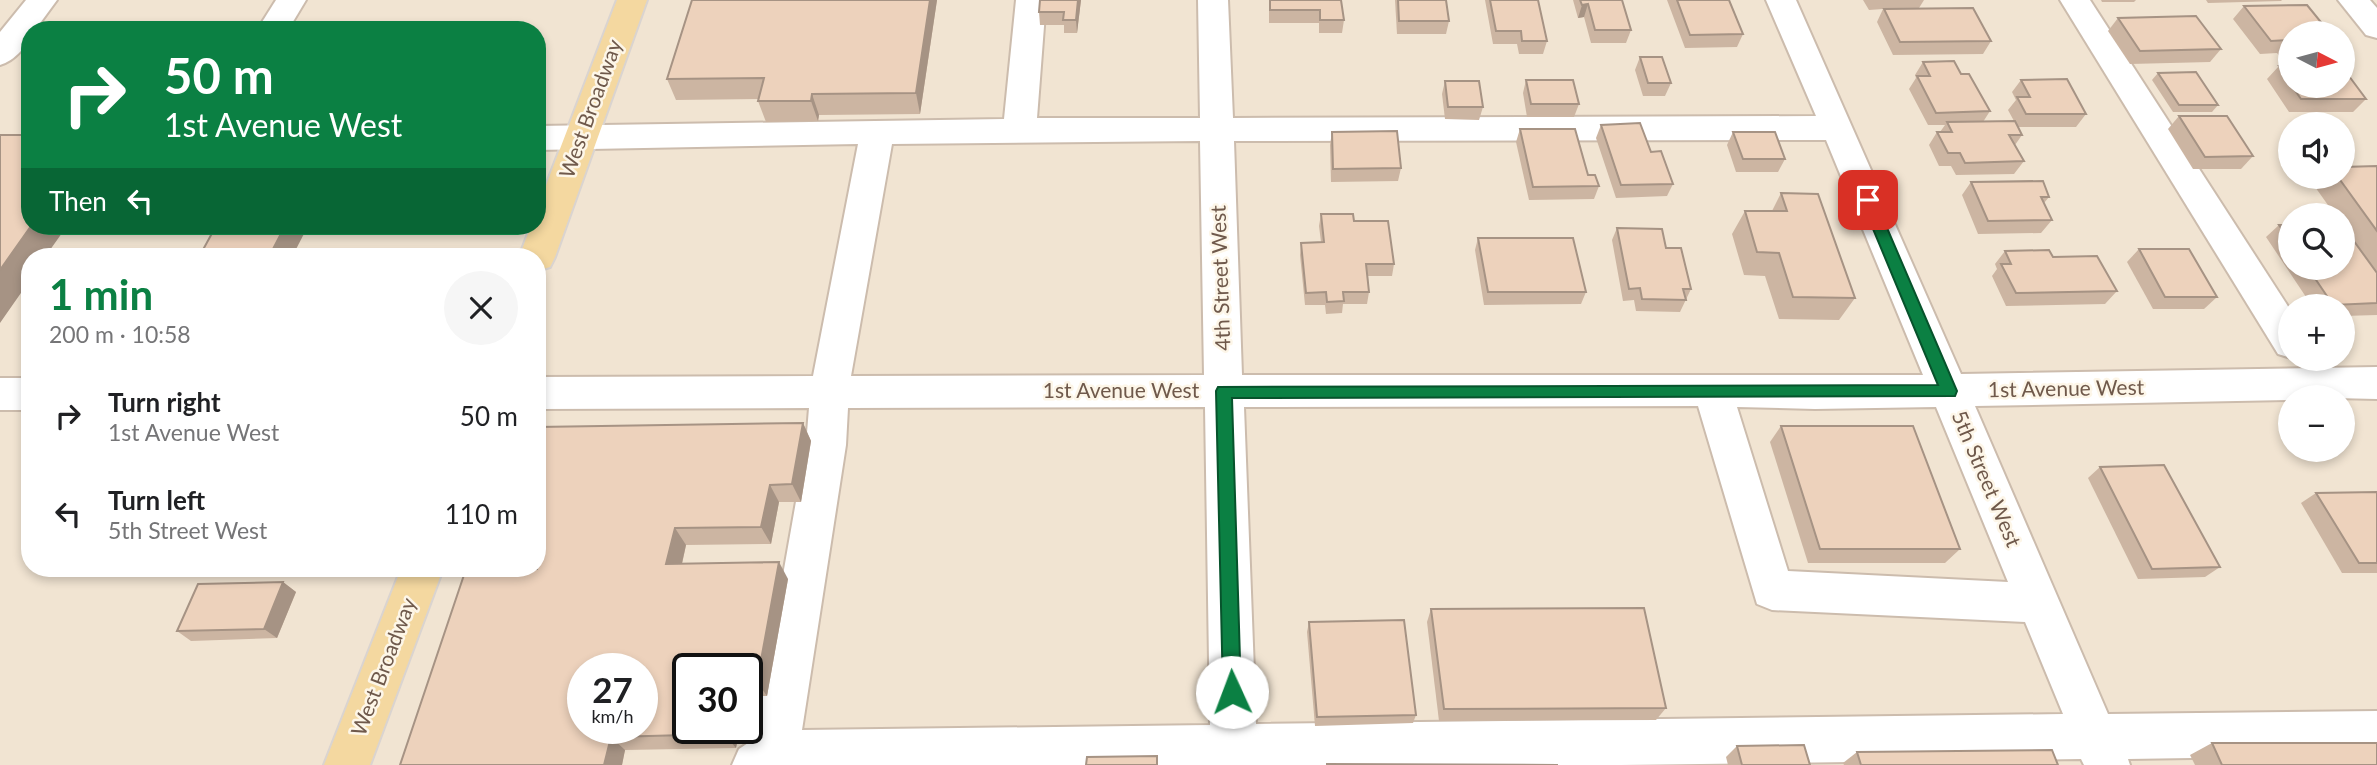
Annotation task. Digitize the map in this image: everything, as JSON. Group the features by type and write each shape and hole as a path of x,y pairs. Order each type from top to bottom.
{"main road":[{"name":"West Broadway","path":"546,232 632,0"},
{"name":"West Broadway","path":"346,765 419,577"}],"street":[{"path":"26,21 42,0"},
{"path":"278,21 291,0"},
{"path":"1020,130 1031,0"},
{"name":"4th Street West","path":"1213,0 1234,756"},
{"name":"5th Street West","path":"1781,0 1838,128 2101,750"},
{"path":"2076,0 2278,322"},
{"path":"2353,0 2377,28"},
{"path":"0,54 21,27"},
{"path":"546,138 1020,130 1838,128"},
{"path":"877,133 829,392 826,445 765,759 2101,750 2377,733"},
{"name":"1st Avenue West","path":"546,393 1713,390 1815,393 1949,391 2309,372 2377,383"},
{"path":"1713,390 1772,590 2038,603"},
{"path":"0,394 21,394"}],"shaded area":[{"path":"0,0 2377,0 2377,765 0,765"}],"building":[{"path":"692,0 930,0 916,93 812,94 811,101 758,101 764,78 667,79"},
{"path":"1040,0 1078,0 1076,20 1063,20 1064,12 1039,12"},
{"path":"1270,0 1341,0 1344,20 1320,20 1320,10 1270,10"},
{"path":"1398,0 1446,0 1449,21 1399,21"},
{"path":"1490,0 1538,0 1547,41 1522,41 1521,31 1496,31"},
{"path":"1580,0 1622,0 1631,30 1595,30 1588,4 1582,5"},
{"path":"1677,0 1729,0 1743,34 1690,35"},
{"path":"2307,5 2320,21 2278,21 2278,41 2271,41 2244,6"},
{"path":"1973,8 1991,41 1900,42 1884,9"},
{"path":"2196,16 2221,49 2140,51 2118,18"},
{"path":"1640,57 1662,57 1671,83 1648,83"},
{"path":"1954,61 1961,74 1969,74 1990,111 1936,113 1917,76 1930,76 1923,62"},
{"path":"2196,72 2218,105 2179,105 2158,73"},
{"path":"2067,79 2086,114 2026,114 2017,97 2030,97 2021,80"},
{"path":"1526,80 1573,80 1579,104 1531,104"},
{"path":"1445,81 1479,81 1483,107 1448,107"},
{"path":"2356,86 2366,99 2301,99 2356,98"},
{"path":"2179,116 2227,116 2253,156 2205,157"},
{"path":"2015,121 2022,135 2009,135 2024,161 1965,163 1960,153 1948,153 1937,132 1952,132 1947,122"},
{"path":"1640,123 1651,152 1661,151 1673,184 1621,185 1601,125"},
{"path":"1520,129 1575,129 1588,175 1595,175 1599,186 1533,187"},
{"path":"1397,131 1401,168 1333,169 1332,132"},
{"path":"1733,132 1775,132 1785,159 1743,159"},
{"path":"0,135 21,135 21,235 25,235 0,270"},
{"path":"2377,166 2377,231 2347,189 2355,189 2355,167"},
{"path":"2043,181 2049,197 2041,197 2052,220 1988,221 1971,182"},
{"path":"1781,193 1818,194 1855,298 1793,297 1779,253 1757,252 1745,211 1787,211"},
{"path":"1321,214 1353,214 1354,221 1388,221 1394,264 1366,264 1369,292 1343,292 1344,301 1327,302 1326,292 1306,293 1301,243 1324,242"},
{"path":"1617,228 1662,229 1666,248 1681,248 1691,289 1683,289 1686,300 1642,299 1640,288 1629,289"},
{"path":"211,235 280,235 274,248 204,248"},
{"path":"1478,238 1573,238 1586,292 1488,292"},
{"path":"2355,243 2377,273 2377,303 2355,304 2355,294 2326,294 2316,280 2355,280"},
{"path":"2139,249 2189,249 2217,297 2165,297"},
{"path":"2049,250 2053,257 2097,256 2117,291 2016,293 2001,264 2011,264 2005,251"},
{"path":"803,423 792,484 770,485 761,527 675,528 666,564 779,562 762,653 672,653 672,735 658,736 658,653 567,653 567,744 609,744 604,765 400,765 463,577 546,577 546,427"},
{"path":"1781,426 1913,426 1960,549 1820,549"},
{"path":"2164,465 2220,567 2152,569 2100,467"},
{"path":"2377,492 2377,563 2359,563 2316,493"},
{"path":"283,582 264,629 177,631 198,584"},
{"path":"1644,608 1666,708 1444,709 1431,609"},
{"path":"1404,620 1416,715 1317,717 1309,622"},
{"path":"2212,743 2377,743 2377,765 2222,765"},
{"path":"1804,745 1810,765 1742,765 1737,746"},
{"path":"2052,750 2058,765 1861,765 1857,752"},
{"path":"1157,756 1157,765 1086,765 1087,757"},
{"path":"1327,764 1558,765 1327,765"}],"route":[{"path":"1232,692 1224,391 1949,391 1868,200"}]}
